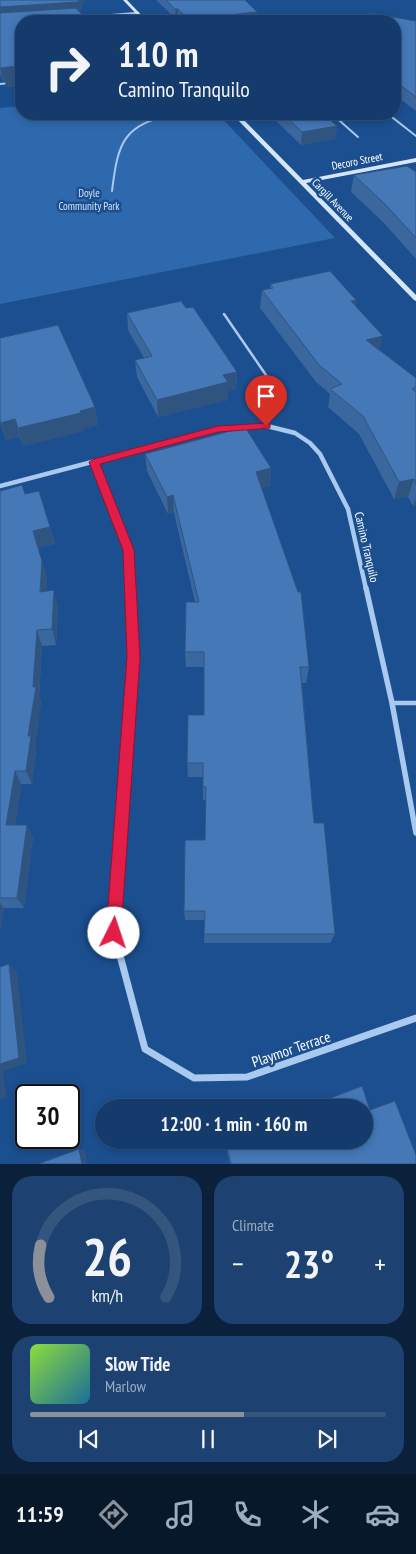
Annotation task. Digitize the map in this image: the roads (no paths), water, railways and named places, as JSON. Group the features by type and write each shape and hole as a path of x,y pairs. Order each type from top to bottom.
{"street":[{"path":"124,0 138,14"},
{"path":"124,15 138,14"},
{"name":"Cargill Avenue","path":"241,120 416,299"},
{"name":"Decoro Street","path":"301,182 416,160"},
{"name":"Camino Tranquilo","path":"0,486 218,429 266,426 294,434 310,443 320,454 348,509 392,703 416,833"},
{"name":"Playmor Terrace","path":"94,462 128,550 134,657 114,933 145,1049 194,1078 247,1077 416,1018"}],"lane":[{"path":"0,84 14,83"},
{"path":"112,191 117,158 126,135 155,120"},
{"path":"339,120 358,137"},
{"path":"396,120 416,136"},
{"path":"224,314 268,378 275,393 266,426"},
{"path":"392,703 416,703"}],"park label":[{"name":"Doyle Community Park","path":"89,199"}]}
